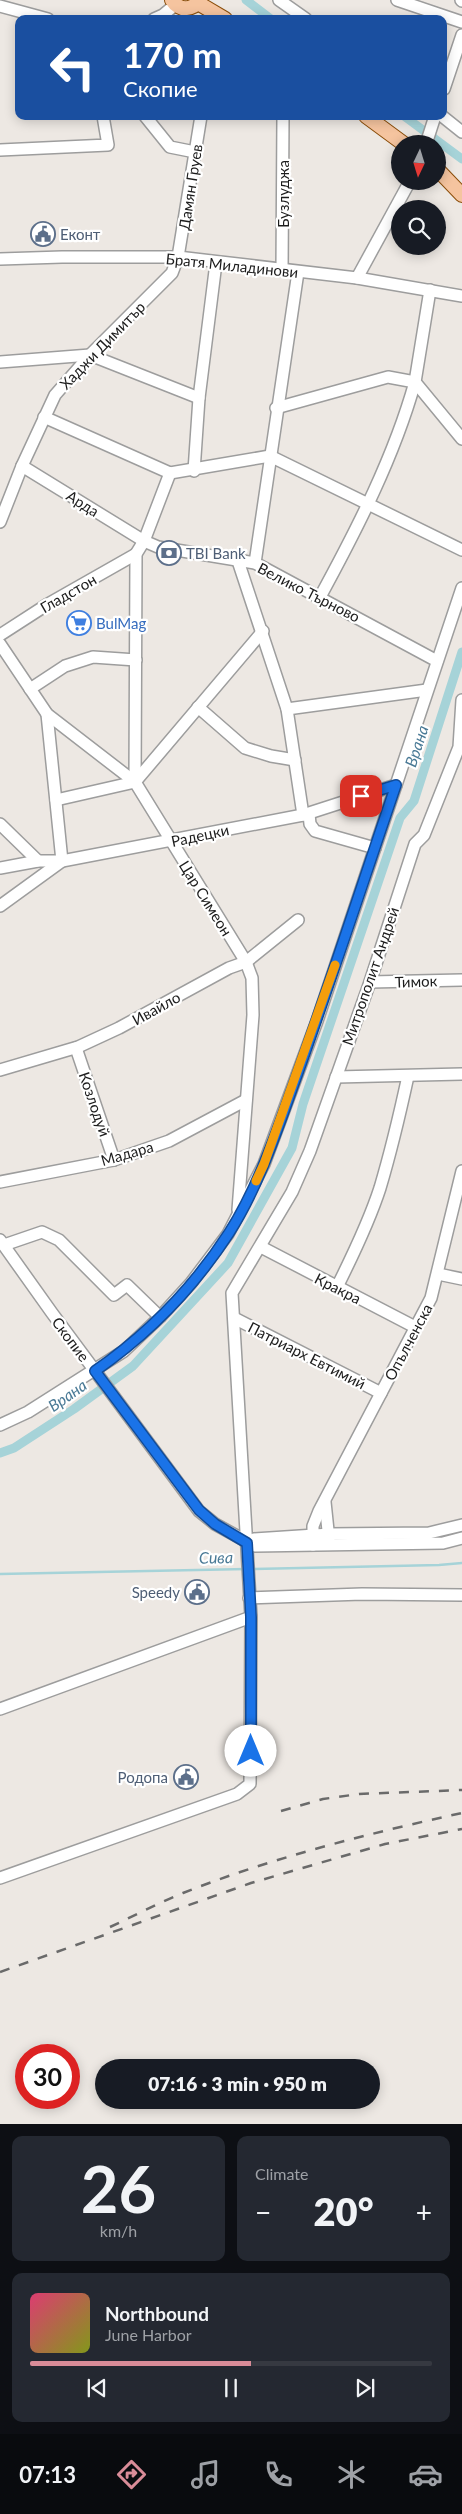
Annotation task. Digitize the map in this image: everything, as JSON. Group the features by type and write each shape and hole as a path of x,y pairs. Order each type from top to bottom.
{"main road":[{"path":"174,2 185,9 199,1 217,15"},
{"path":"371,120 392,135"},
{"path":"446,178 462,195"}],"street":[{"path":"279,0 300,15"},
{"path":"397,0 441,15"},
{"path":"163,15 174,2"},
{"path":"0,6 33,15"},
{"path":"447,17 462,22"},
{"path":"447,80 462,35"},
{"path":"0,150 108,145 104,120"},
{"path":"148,120 170,147 196,152"},
{"name":"Дамян Груев","path":"178,257 200,120"},
{"name":"Бузлуджа","path":"282,271 283,120"},
{"path":"430,135 436,120"},
{"path":"441,120 462,132"},
{"path":"356,278 405,190"},
{"name":"Братя Миладинови","path":"0,259 178,257 282,271 356,278 462,296"},
{"name":"Хаджи Димитър","path":"0,522 22,466 55,395 90,355 172,273 178,257"},
{"path":"194,471 199,398 216,263"},
{"path":"255,563 276,408 298,272"},
{"path":"320,597 368,502 403,425 415,382 430,290"},
{"path":"0,362 90,355 199,398"},
{"path":"276,408 388,377 415,382 462,439"},
{"path":"44,417 170,473 194,471 270,456 368,502 462,550"},
{"name":"Арда","path":"22,466 144,541"},
{"path":"135,782 136,554 144,541 170,473"},
{"name":"Велико Търново","path":"144,541 158,547 255,563 437,660"},
{"name":"Гладстон","path":"0,635 48,604 136,554"},
{"path":"238,561 288,709 295,760 306,815 310,824 315,831 374,848"},
{"path":"0,1425 28,1412 97,1373 124,1351 160,1317 214,1253 238,1217 271,1146 317,1021 426,690 462,588"},
{"path":"56,800 135,782 263,631"},
{"name":"Цар Симеон","path":"0,644 47,714 135,782 170,842 246,962 252,978 253,1015 238,1217"},
{"path":"30,689 66,666 93,657 136,660"},
{"path":"288,709 426,690"},
{"name":"Митрополит Андрей","path":"0,1878 238,1794 250,1784 251,1617 232,1293 292,1192 310,1151 370,982 415,844 424,835 460,746 462,700"},
{"path":"198,707 245,748 271,756 295,760"},
{"path":"0,906 62,861 47,714"},
{"name":"Радецки","path":"0,868 38,861 62,861 306,815 396,785"},
{"path":"0,824 38,861"},
{"name":"Ивайло","path":"0,1070 76,1048 119,1028 229,968 246,962 298,920"},
{"name":"Тимок","path":"370,982 462,980"},
{"name":"Козлодуй","path":"76,1048 114,1160"},
{"path":"336,1078 462,1074"},
{"path":"337,1287 363,1233 380,1189 408,1076"},
{"name":"Мадара","path":"0,1182 114,1160 169,1141 246,1100"},
{"name":"Опълченска","path":"313,1540 315,1519 431,1298 462,1171"},
{"path":"2,1242 42,1232 59,1240 114,1294 126,1285 160,1317"},
{"name":"Скопие","path":"2,1242 199,1510 248,1549"},
{"name":"Кракра","path":"261,1247 416,1327"},
{"path":"438,1274 462,1279"},
{"name":"Патриарх Евтимий","path":"234,1318 381,1393"},
{"path":"325,1502 329,1539"},
{"path":"248,1549 254,1539 313,1540 429,1533 462,1525"},
{"path":"329,1539 443,1543 462,1538"},
{"path":"249,1598 362,1594 462,1595"},
{"path":"0,1709 251,1617"}],"waterway":[{"name":"Врана","path":"246,0 266,15"},
{"name":"Врана","path":"409,120 462,159"},
{"name":"Врана","path":"0,1453 14,1448 74,1409 133,1366 228,1263 292,1148 303,1104 400,818 414,801 462,652"},
{"name":"Сива","path":"251,1569 462,1563"},
{"name":"Сива","path":"0,1574 246,1569"}],"railway":[{"path":"281,1811 323,1799 359,1794 462,1790"},
{"path":"110,1927 155,1905 216,1880 356,1838 462,1813"},
{"path":"0,1972 251,1883 385,1844 462,1829"}],"slow traffic":[{"path":"256,1181 317,1021 335,965"}],"place":[{"name":"Еконт","path":"43,234"},
{"name":"TBI Bank","path":"169,553"},
{"name":"BulMag","path":"79,623"},
{"name":"Speedy","path":"197,1592"},
{"name":"Родопа","path":"186,1777"}],"route":[{"path":"251,1751 251,1617 247,1543 215,1524 199,1510 95,1371 124,1351 160,1317 191,1283 228,1234 264,1164 317,1021 396,785 361,796"}]}
